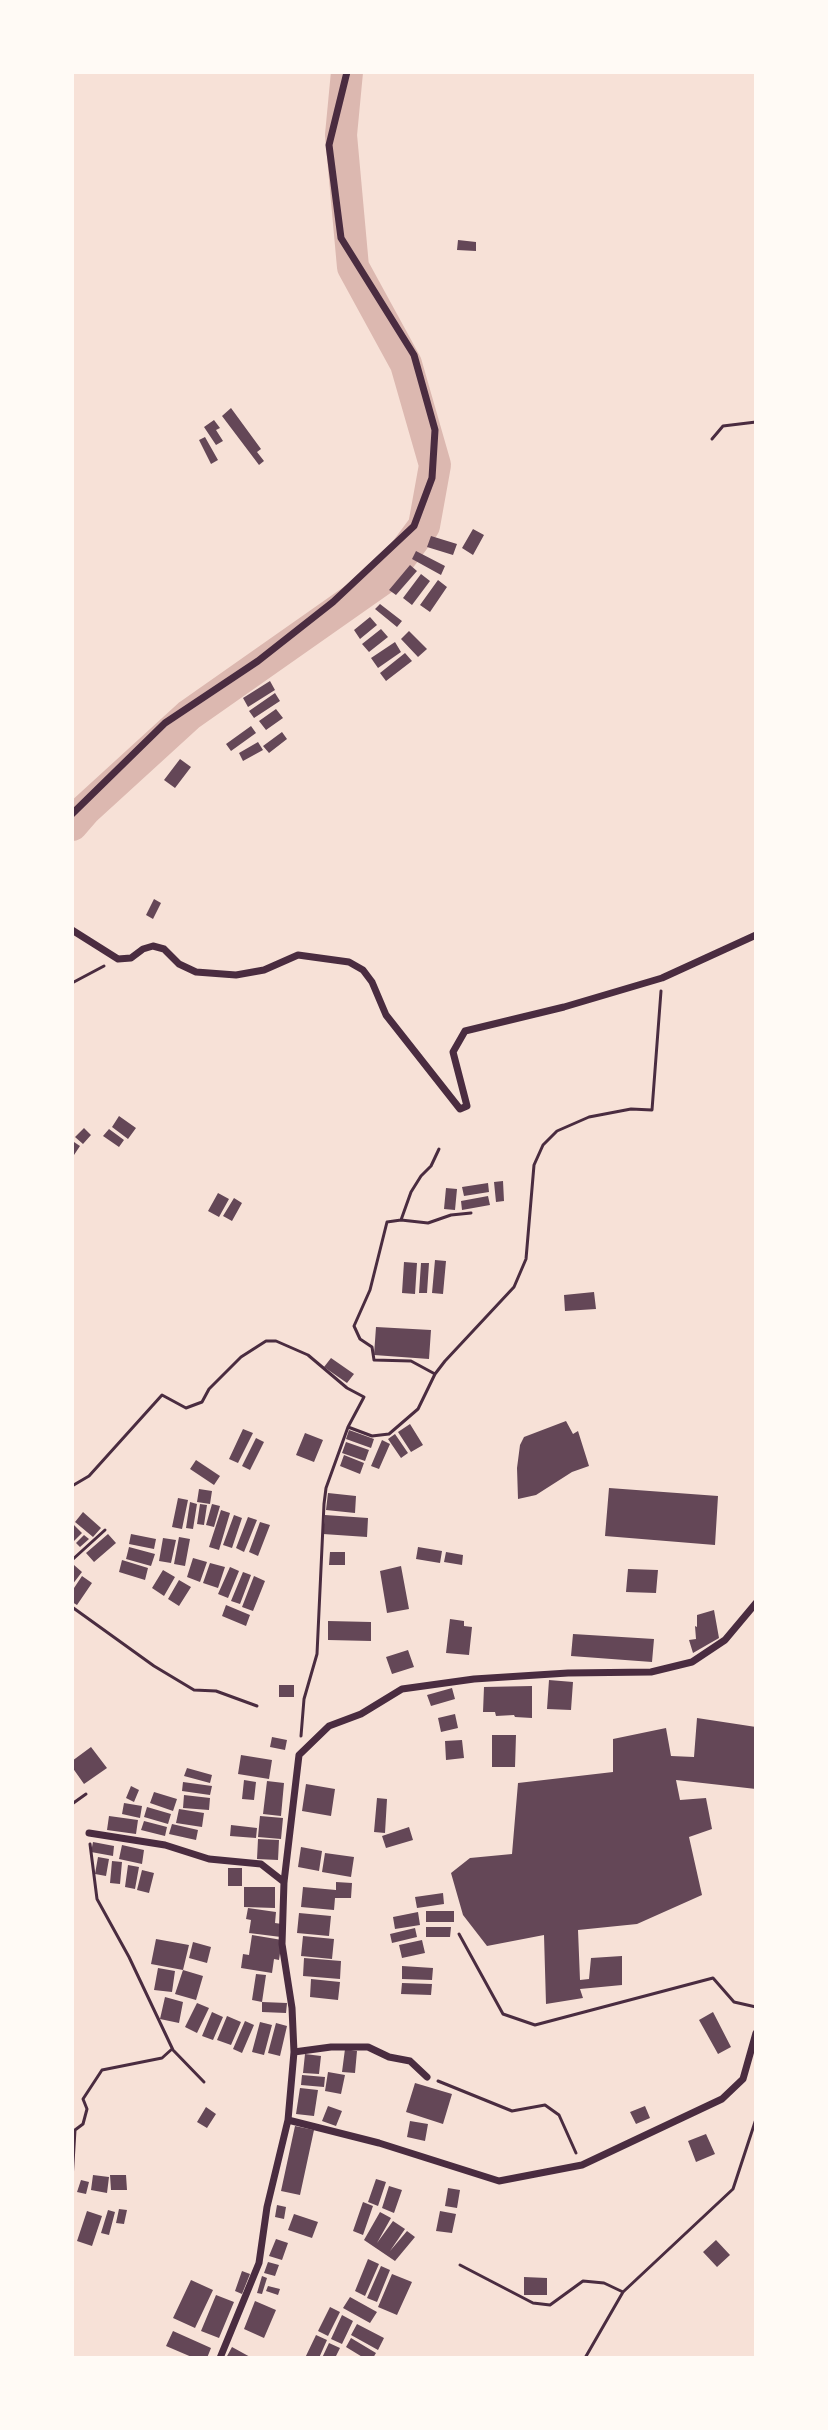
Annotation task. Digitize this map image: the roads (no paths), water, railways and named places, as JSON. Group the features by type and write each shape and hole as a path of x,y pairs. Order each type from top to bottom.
{"street":[{"path":"72,814 165,723 271,651 333,602 414,526 432,478 435,430 414,355 341,238 329,145 347,72"},
{"path":"72,930 118,959 131,958 153,946 164,949 179,964 196,972 236,975 264,970 298,955 349,962 363,970 372,982 386,1015 460,1109 467,1106 453,1052 465,1031 564,1007 662,978 756,935"},
{"path":"220,2358 259,2263 267,2207 288,2120 294,2052 292,2008 282,1944 284,1882 299,1755 329,1726 361,1714 402,1689 474,1679 651,1672 692,1662 725,1640 756,1603"},
{"path":"89,1833 165,1845 209,1859 261,1864 284,1882"},
{"path":"288,2120 379,2143 499,2181 582,2165 722,2099 743,2079 756,2033"},
{"path":"294,2052 331,2047 368,2047 389,2057 410,2061 427,2077"}],"waterway":[{"path":"72,825 189,715 387,576 424,526 435,465 406,364 353,267 341,135 347,72"}]}
